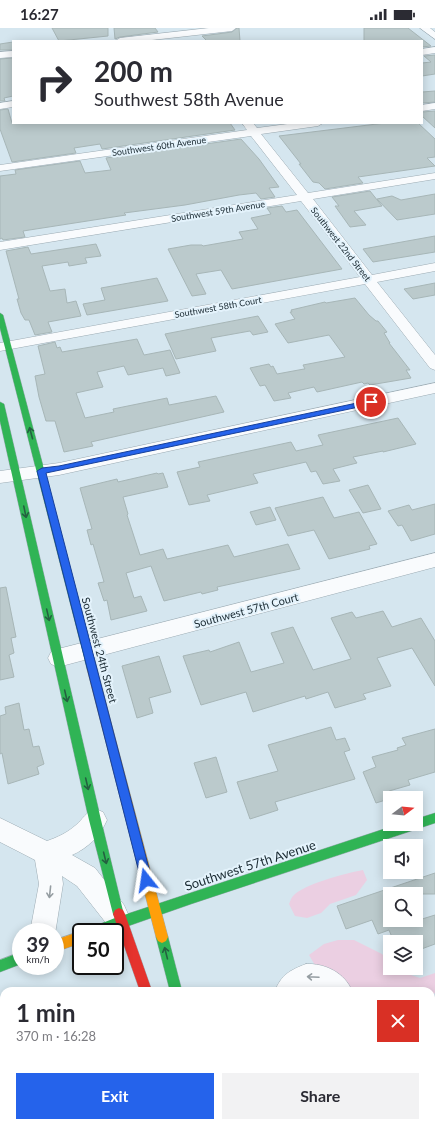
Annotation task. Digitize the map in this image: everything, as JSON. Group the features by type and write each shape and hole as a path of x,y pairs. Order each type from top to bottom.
{"main road":[{"name":"Southwest 24th Street","path":"0,315 4,346 42,471 154,911 175,987"},
{"path":"0,404 95,820 122,922 145,987"},
{"name":"Southwest 57th Avenue","path":"423,822 435,818"},
{"name":"Southwest 57th Avenue","path":"122,922 395,831"},
{"path":"0,966 12,961"}],"street":[{"path":"128,40 232,28"},
{"path":"423,52 435,50"},
{"path":"0,55 12,54"},
{"path":"0,106 12,104"},
{"path":"423,108 435,106"},
{"name":"Southwest 60th Avenue","path":"0,168 250,128 304,124"},
{"name":"Southwest 22nd Street","path":"250,128 435,365"},
{"name":"Southwest 59th Avenue","path":"0,246 435,176"},
{"name":"Southwest 58th Court","path":"4,346 435,267"},
{"path":"0,477 59,469 435,388"},
{"name":"Southwest 57th Court","path":"58,658 435,560"},
{"path":"46,853 67,847 87,833 95,820"},
{"path":"0,830 46,853 86,877 122,922"},
{"path":"44,923 51,884 46,853"},
{"path":"291,987 297,980 306,976 316,976 326,979 335,987"}],"shaded area":[{"path":"363,870 367,880 356,895 330,904 321,913 307,918 295,916 289,904 292,897 298,892 316,883"},
{"path":"338,940 354,940 383,955 383,975 411,975 420,978 435,973 435,987 342,987 316,967 309,955 324,944"}],"building":[{"path":"52,28 108,28 108,36 58,40"},
{"path":"114,28 155,28 158,32 115,39"},
{"path":"239,28 240,40 206,40 202,36 232,32"},
{"path":"364,28 408,28 431,46 423,47 423,40 364,40"},
{"path":"12,42 12,50 0,50 0,44"},
{"path":"435,55 435,74 423,76 423,63 431,62 424,56"},
{"path":"12,58 12,96 4,98 5,101 0,101 0,59"},
{"path":"435,91 435,102 423,103 423,92"},
{"path":"8,109 12,124 231,124 235,130 102,149 100,144 74,148 76,153 12,162 0,129 0,110"},
{"path":"435,111 435,128 423,117 423,112"},
{"path":"377,124 419,124 435,139 435,157 427,158 435,166 358,177 363,183 325,189 319,183 313,182 279,136"},
{"path":"241,139 259,159 279,187 269,188 275,197 261,199 256,193 239,195 23,231 25,237 3,240 2,238 0,239 0,176 16,174 15,170 80,161 85,173 111,170 106,158"},
{"path":"370,191 382,206 354,211 366,225 350,227 335,206 339,206 332,197"},
{"path":"435,194 435,214 397,220 377,199 392,196 401,200"},
{"path":"282,206 286,212 297,210 342,269 232,289 221,270 196,274 206,294 192,296 168,249 191,245 203,246 243,239 239,232 258,229 251,218 271,214 267,208"},
{"path":"435,236 435,252 373,262 363,249"},
{"path":"96,244 101,256 85,258 87,263 69,266 68,262 42,266 50,291 65,289 67,303 76,301 81,316 48,322 52,332 35,335 29,320 25,320 21,313 17,299 19,299 6,251 28,247 31,254"},
{"path":"157,278 168,301 87,315 83,304 105,300 101,288"},
{"path":"435,283 435,295 413,299 404,289"},
{"path":"355,298 369,315 378,321 387,332 384,333 389,343 410,370 406,370 411,378 370,385 362,382 317,392 314,387 288,393 291,398 274,401 265,385 260,386 250,368 269,364 271,367 273,366 277,374 305,369 303,365 345,357 329,335 288,343 275,324 295,319 290,312 292,312 291,310 325,302"},
{"path":"258,316 268,332 253,335 250,331 211,338 216,351 176,359 165,334"},
{"path":"137,339 144,355 170,350 180,373 166,376 163,368 128,375 124,366 97,372 103,387 76,393 85,418 114,412 113,409 167,398 169,405 216,396 224,412 91,442 93,446 64,452 55,421 46,421 39,397 35,376 45,374 38,346 55,342 57,348 60,347 62,352"},
{"path":"398,418 416,444 353,457 357,463 333,469 340,481 323,484 316,471 311,472 306,462 253,474 258,483 207,495 210,501 189,505 177,472 200,467 198,462 291,442 296,451 323,445 318,435"},
{"path":"163,473 168,487 123,497 127,515 140,555 163,549 167,559 228,545 234,557 288,544 300,569 217,587 218,590 202,594 201,592 164,601 151,566 126,573 134,598 141,596 147,611 111,620 107,600 104,601 98,583 104,582 93,544 91,545 87,530 92,529 80,488 117,479 118,482"},
{"path":"368,485 381,509 363,513 349,490"},
{"path":"323,497 334,518 359,512 377,544 369,546 370,549 329,559 314,530 288,536 275,508"},
{"path":"435,504 435,534 411,541 402,525 398,526 388,511 409,505 412,510"},
{"path":"270,507 276,520 256,525 250,512"},
{"path":"6,587 16,637 11,638 14,653 9,655 14,677 0,680 0,588"},
{"path":"383,611 392,627 421,618 435,641 435,686 412,648 377,658 391,686 363,694 366,699 335,708 328,692 306,699 305,696 253,712 246,692 201,705 183,656 209,650 210,652 239,642 251,672 284,663 271,633 293,627 313,670 351,659 331,618 352,612 356,618"},
{"path":"159,656 171,692 149,698 153,713 137,718 122,666"},
{"path":"19,703 24,730 29,729 33,747 39,746 44,764 37,767 39,774 8,784 2,753 0,754 0,716 6,714 5,707"},
{"path":"331,727 336,740 345,738 350,750 344,752 355,779 275,802 278,810 250,819 237,782 278,771 268,745"},
{"path":"435,729 435,772 408,780 410,785 389,791 383,791 383,801 376,803 363,772 376,767 372,757 398,750 397,748 406,745 402,738"},
{"path":"216,757 227,792 206,798 194,763"},
{"path":"435,873 435,894 423,894 423,887 393,887 417,879 423,879 423,877"},
{"path":"383,891 383,927 423,927 423,919 435,915 435,944 423,948 423,935 391,935 389,930 378,934 372,920 346,929 337,906"}],"traffic: fast":[{"path":"0,315 92,669"},
{"path":"0,404 95,820 119,914"},
{"path":"423,822 435,818"},
{"path":"120,923 395,831"},
{"path":"162,937 175,987"},
{"path":"0,966 12,961"}],"traffic: slow":[{"path":"92,669 162,937"},
{"path":"64,943 72,940"}],"traffic: jam":[{"path":"119,914 145,987"}],"route":[{"path":"146,880 42,471 59,469 371,402"}]}
